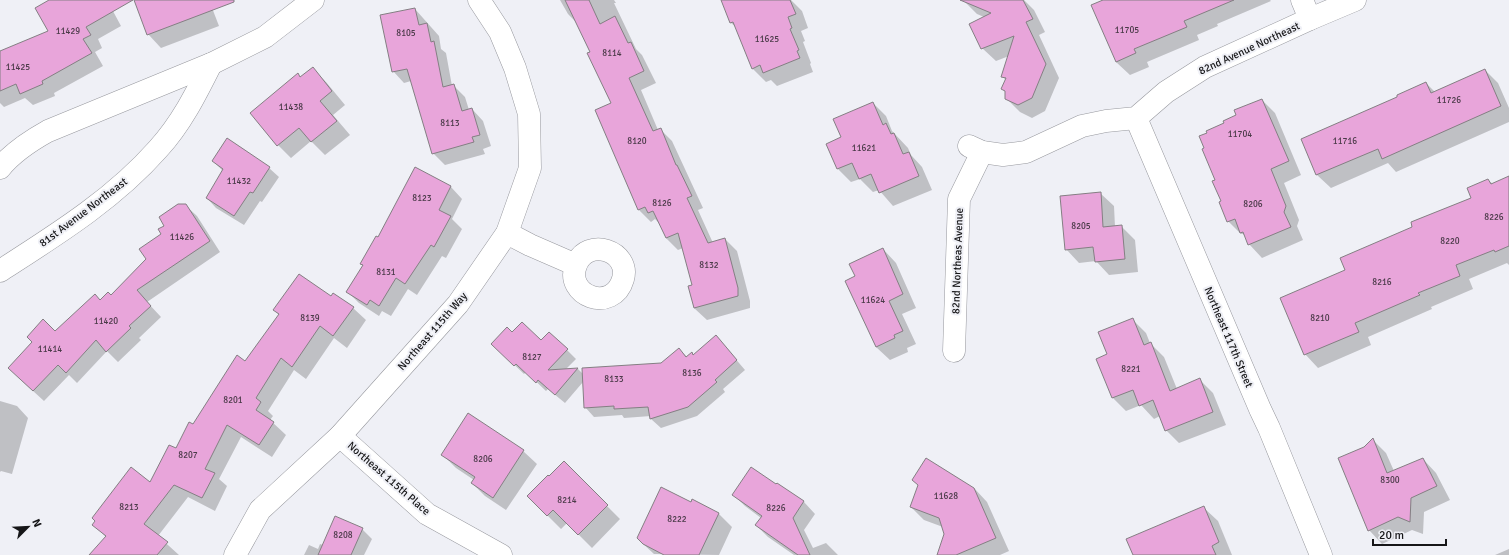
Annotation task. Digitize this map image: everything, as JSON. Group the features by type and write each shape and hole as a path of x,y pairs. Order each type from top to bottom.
{"street":[{"path":"0,168 7,159 28,142 48,131 211,64 265,36 313,0"},
{"name":"Northeast 115th Way","path":"235,555 260,510 340,436 458,304 507,233 530,168 529,114 515,68 500,32 479,0"},
{"name":"82nd Avenue Northeast","path":"1136,118 1166,92 1205,67 1306,9 1355,0"},
{"name":"81st Avenue Northeast","path":"0,271 54,236 120,186 159,148 191,103 211,64"},
{"name":"82nd Northeas Avenue","path":"954,351 959,199 976,149 1003,155 1026,152 1082,126 1106,121 1136,118"},
{"name":"Northeast 117th Street","path":"1136,118 1269,428 1321,555"},
{"path":"507,233 530,245 576,265"},
{"name":"Northeast 115th Place","path":"340,436 428,514 501,555"}],"building":[{"path":"49,0 133,0 86,27 91,35 83,39 92,53 42,81 43,84 20,94 16,84 0,91 0,51 48,31 35,8"},
{"path":"134,0 234,0 234,2 147,35"},
{"path":"565,0 589,0 600,24 615,16 628,43 631,42 644,71 629,78 653,131 661,128 676,165 692,196 687,198 708,243 725,238 738,288 738,296 694,308 688,286 692,285 678,233 666,238 653,211 648,213 645,207 638,210 595,110 611,103 587,53 590,52"},
{"path":"721,0 790,0 796,14 788,17 792,28 790,29 799,50 797,51 800,58 763,73 760,65 752,69 733,22 730,23"},
{"path":"960,0 1023,0 1033,19 1026,22 1046,64 1032,98 1018,105 1005,99 1005,91 1001,89 1006,78 1001,77 1014,36 981,49 969,24 991,13"},
{"path":"1103,0 1234,0 1184,21 1187,27 1134,49 1136,53 1116,62 1091,5"},
{"path":"415,8 419,25 427,23 431,42 434,41 443,87 454,84 462,111 472,108 480,135 472,137 474,142 432,154 407,69 392,72 380,15"},
{"path":"313,67 332,91 320,101 337,121 311,142 299,128 277,146 250,113 298,73 300,77"},
{"path":"1485,69 1501,106 1382,159 1378,149 1316,175 1301,139 1397,97 1397,95 1426,82 1431,93"},
{"path":"1262,99 1289,161 1271,169 1286,206 1284,212 1291,227 1248,245 1243,232 1240,233 1235,219 1227,222 1219,202 1221,201 1212,181 1215,180 1202,149 1204,148 1199,136 1207,133 1206,131 1224,123 1223,121 1236,115 1234,110"},
{"path":"873,102 883,125 886,123 891,134 894,133 903,154 909,152 919,176 879,193 871,174 859,179 852,163 837,169 826,144 841,137 833,119"},
{"path":"227,138 270,167 253,193 250,192 234,216 206,198 223,169 212,161"},
{"path":"415,167 451,186 439,210 451,216 434,247 431,245 405,284 396,278 379,306 370,300 367,305 346,292 363,265 360,264 376,236 378,237"},
{"path":"1509,176 1509,246 1495,252 1494,250 1456,265 1460,276 1418,293 1420,295 1355,323 1359,332 1304,355 1280,298 1345,270 1340,258 1412,227 1411,222 1471,198 1467,188 1488,179 1491,184"},
{"path":"1101,192 1103,227 1122,225 1125,259 1095,262 1093,247 1065,250 1060,196"},
{"path":"178,204 186,204 210,241 137,290 151,306 129,326 131,328 106,352 96,340 66,373 58,365 33,391 8,368 32,342 27,337 43,319 55,331 95,294 100,300 108,292 111,295 146,259 139,249 161,234 158,229 164,226 159,217"},
{"path":"883,248 903,294 889,301 903,331 894,335 895,338 876,347 845,281 855,276 849,264"},
{"path":"299,274 331,296 333,293 354,307 333,336 320,326 292,367 281,358 256,398 261,402 256,410 274,422 259,445 227,425 205,469 215,473 202,498 174,485 144,524 168,542 157,555 89,555 106,536 92,525 95,521 92,518 131,467 150,482 169,445 176,448 189,422 193,424 237,355 245,361 279,314 273,310"},
{"path":"1133,318 1144,345 1151,342 1170,391 1200,378 1213,412 1165,431 1153,400 1139,406 1133,390 1112,398 1096,359 1107,354 1098,332"},
{"path":"522,322 541,340 549,332 568,349 548,370 578,368 555,395 538,380 536,383 516,364 514,366 491,344 507,327 512,332"},
{"path":"716,335 737,360 715,380 717,382 688,407 650,419 648,407 614,409 614,406 584,408 582,368 661,363 679,348 686,357 692,352 693,355"},
{"path":"468,413 524,450 493,498 471,483 475,477 441,455"},
{"path":"1373,438 1387,473 1423,458 1437,486 1411,498 1410,522 1398,517 1368,531 1338,458 1364,447"},
{"path":"926,458 974,488 996,538 956,555 937,555 944,534 939,518 910,507 918,485 912,480"},
{"path":"564,461 608,505 578,535 553,510 547,516 527,496"},
{"path":"751,467 804,501 793,518 810,555 798,555 755,525 762,516 732,495"},
{"path":"661,487 691,502 692,499 719,513 699,555 664,555 643,544 637,538"},
{"path":"1204,506 1219,542 1212,546 1216,555 1133,555 1126,539"},
{"path":"335,516 363,528 351,555 318,555"}]}
